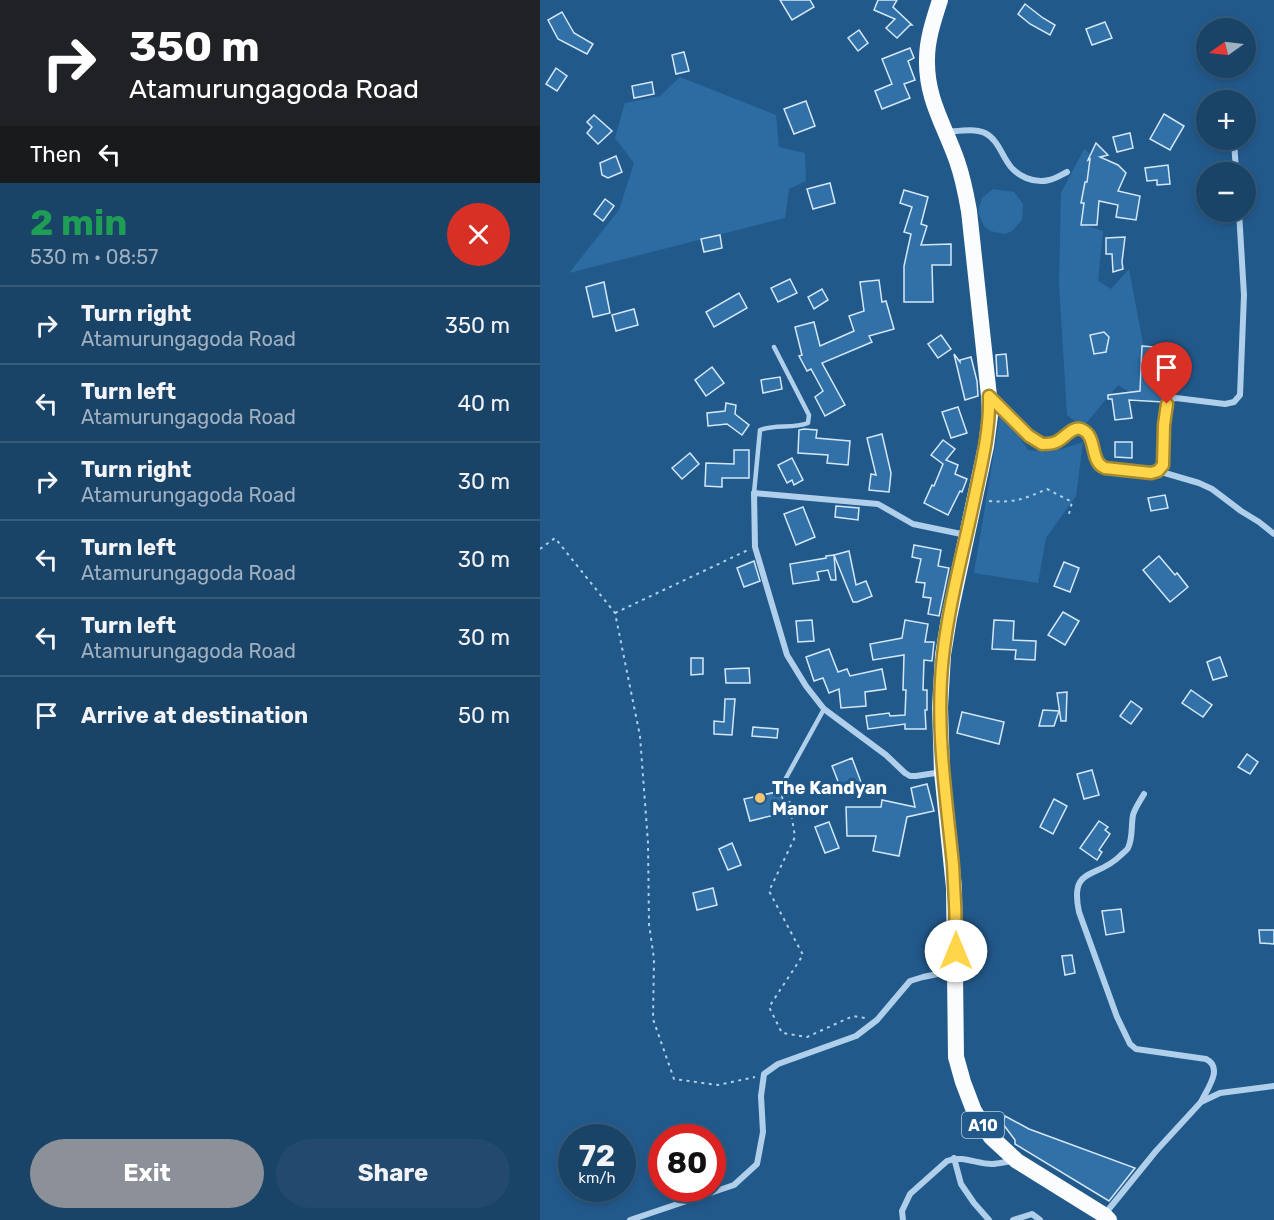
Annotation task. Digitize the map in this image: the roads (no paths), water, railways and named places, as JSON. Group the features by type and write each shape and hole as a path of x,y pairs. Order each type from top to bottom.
{"highway":[{"name":"A10","path":"940,0 929,38 927,62 929,87 934,106 956,159 969,211 990,416 943,655 939,707 942,772 954,888 956,1057 974,1110 992,1137 1017,1161 1104,1218"}],"street":[{"path":"945,132 985,133 994,141 1016,173 1029,179 1050,180 1067,172"},
{"path":"1158,471 1163,465 1164,425 1167,404 1171,399 1225,404 1234,402 1240,395 1244,295 1240,222"},
{"path":"989,396 1029,436 1042,444 1056,442 1071,431 1082,430 1091,440 1100,466 1151,473 1158,471 1199,483 1212,489 1274,534"},
{"path":"942,772 916,776 905,773 886,755 824,710 807,686 787,655 755,547 754,493 878,504 913,524 966,535"},
{"path":"1104,1218 1156,1151 1201,1102 1215,1067 1212,1061 1206,1059 1136,1049 1130,1044 1117,1017 1080,912 1076,895 1078,885 1083,878 1114,862 1128,849 1133,814 1144,794"},
{"path":"630,1220 734,1185 757,1164 763,1132 761,1096 764,1074 778,1064 856,1036 877,1020 910,981 923,976 956,971"},
{"path":"1201,1102 1220,1093 1274,1086"},
{"path":"954,1158 961,1184 989,1220"},
{"path":"903,1220 902,1211 910,1194 947,1161 964,1158 993,1164 1017,1161"},
{"path":"1013,1220 1032,1214 1040,1220"}],"lane":[{"path":"754,493 760,430 808,423 809,415 774,347"},
{"path":"786,778 824,710"}],"place":[{"name":"The Kandyan Manor","path":"760,798"}]}
